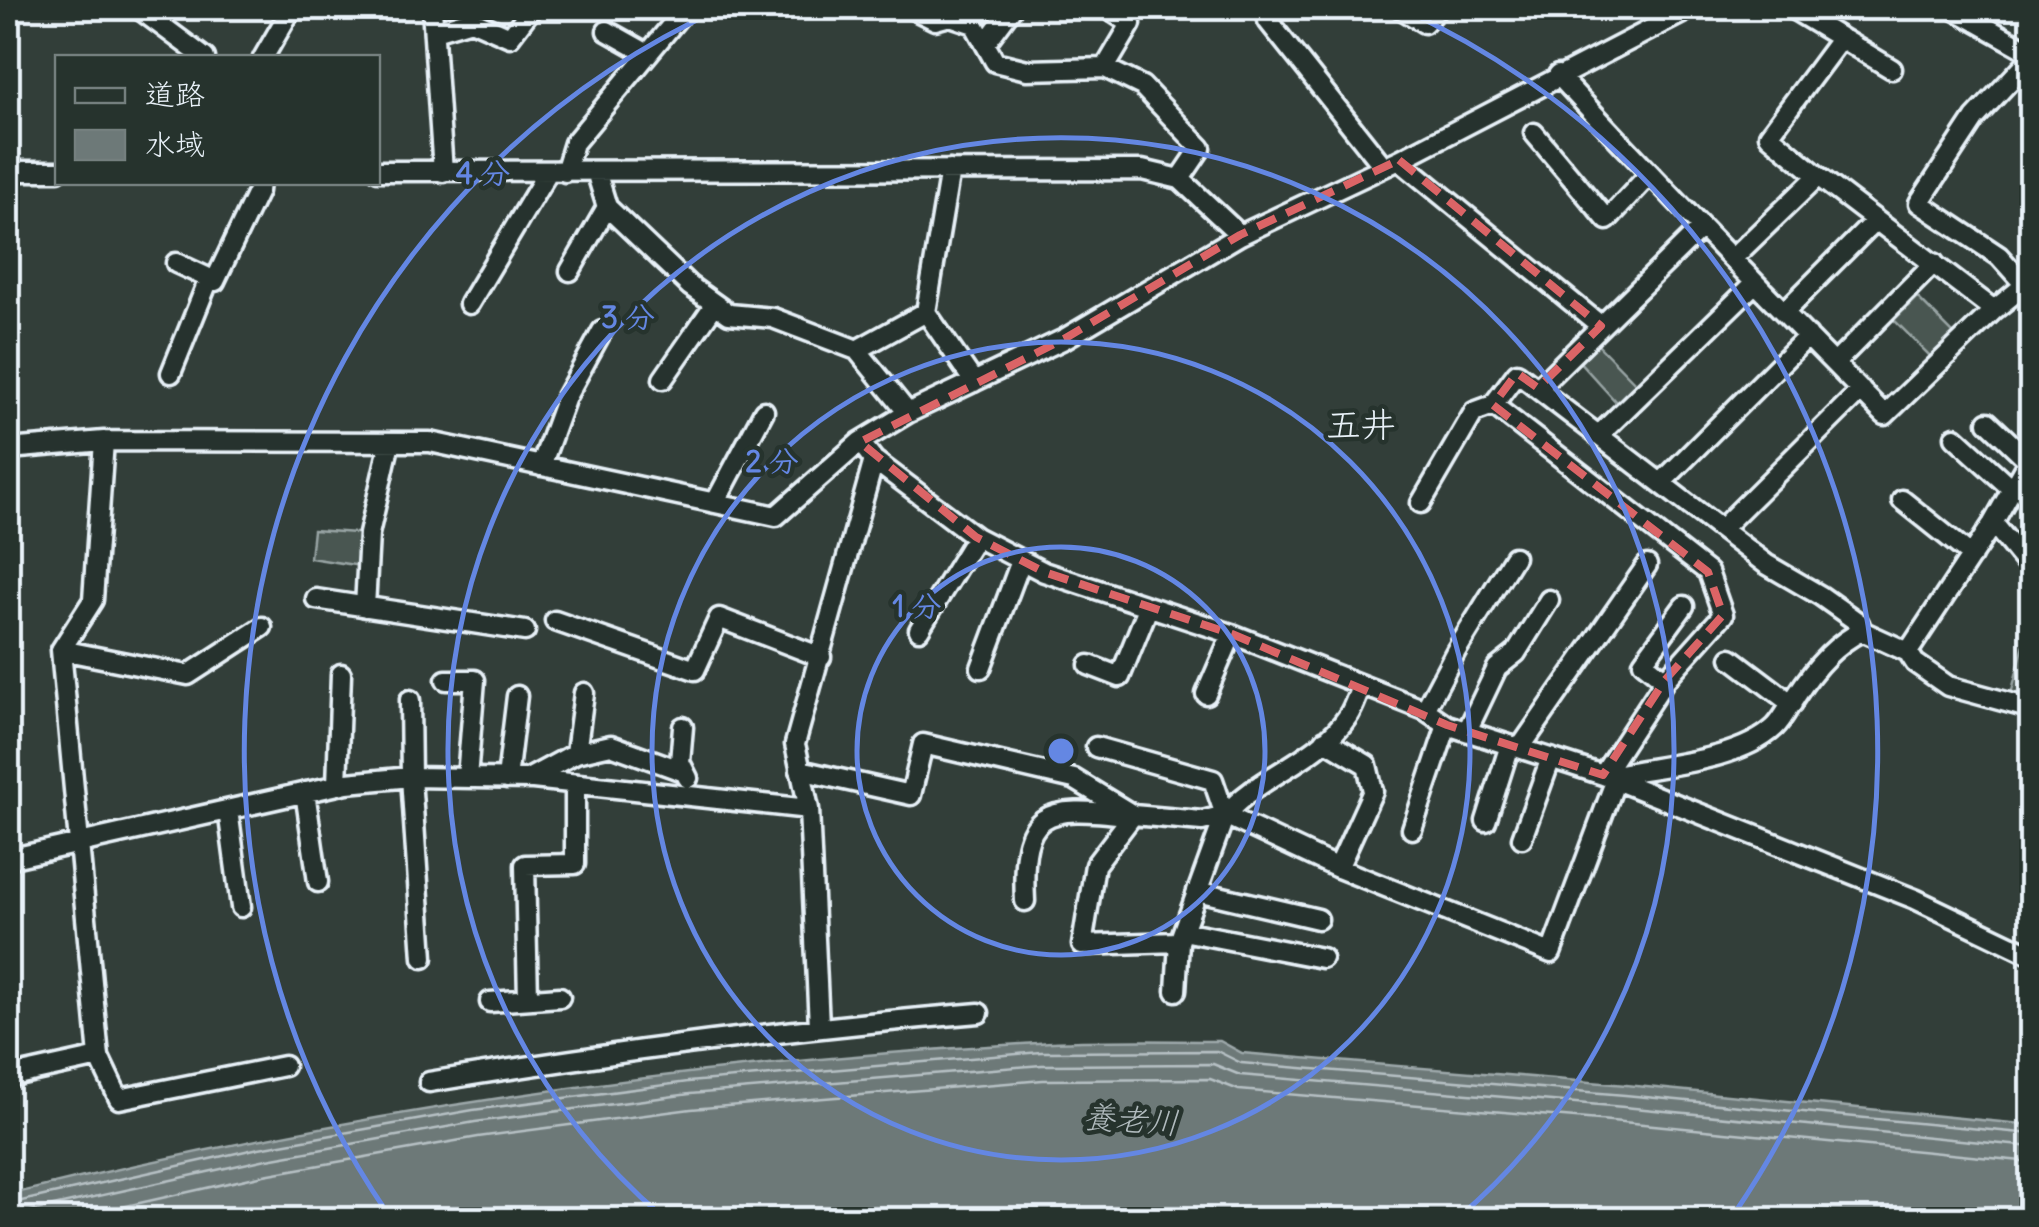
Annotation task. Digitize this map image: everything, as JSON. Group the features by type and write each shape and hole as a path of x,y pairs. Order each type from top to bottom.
{"street":[{"path":"138,8 201,55"},
{"path":"265,55 292,8"},
{"path":"432,8 442,172"},
{"path":"434,30 472,20 510,37 532,8"},
{"path":"469,304 574,143 686,8"},
{"path":"910,8 935,20 950,16 974,24 995,62 1026,70 1105,68 1142,86 1201,148 1180,180"},
{"path":"986,44 1012,8"},
{"path":"1105,68 1131,24 1107,8"},
{"path":"1278,8 1268,22 1391,163 1601,326"},
{"path":"1400,8 1424,23 1438,8"},
{"path":"8,449 104,442 430,442 776,516 860,442 908,414 1064,339 1240,235 1391,163 1692,8"},
{"path":"1791,8 1892,69"},
{"path":"1558,75 1700,229 1886,414 1994,310 2028,287 1999,256 1919,203 1975,118 2032,55 1952,8"},
{"path":"607,31 648,54"},
{"path":"1841,38 1769,134 1875,221 1994,310"},
{"path":"1534,133 1608,220 1650,174"},
{"path":"950,170 926,312 974,382"},
{"path":"380,172 1142,170 1180,180 1240,235"},
{"path":"8,171 55,171"},
{"path":"596,171 607,208 690,286 729,314 773,318 857,350 908,414"},
{"path":"1733,258 1818,176"},
{"path":"176,263 215,282 258,185"},
{"path":"570,271 607,208"},
{"path":"1785,311 1875,221"},
{"path":"1538,388 1700,229"},
{"path":"1836,362 1934,263"},
{"path":"172,373 210,278"},
{"path":"1598,436 1754,284"},
{"path":"663,379 716,304"},
{"path":"857,350 926,312"},
{"path":"542,466 566,396 602,332"},
{"path":"1661,484 1808,336"},
{"path":"1421,503 1474,412 1493,405 1517,373 1766,564 1859,622 1862,631 1908,652 1915,663 1948,686 2032,710"},
{"path":"1720,530 1860,390"},
{"path":"1025,901 1029,836 1042,820 1062,810 1202,821 1225,815 1338,868 1551,953 1609,778 1665,680 1723,615 1708,572 1493,405"},
{"path":"714,503 764,411"},
{"path":"1908,652 1994,522 2030,457 1988,422"},
{"path":"1955,437 2012,489"},
{"path":"104,442 93,600 61,650 99,1057 119,1099 284,1066"},
{"path":"365,606 369,534 390,442"},
{"path":"860,442 874,460 976,537 1044,572 1232,634 1425,710 1447,725 1609,778 1915,899 2032,955"},
{"path":"819,1026 809,809 794,744 874,460"},
{"path":"1902,500 1972,556"},
{"path":"1994,522 2031,568"},
{"path":"919,630 976,537"},
{"path":"1425,710 1514,556"},
{"path":"981,668 1021,560"},
{"path":"1486,821 1515,746 1647,566"},
{"path":"316,599 525,631"},
{"path":"1467,731 1497,668 1516,654 1549,600"},
{"path":"1665,680 1642,662 1684,606"},
{"path":"1089,665 1120,676 1148,608"},
{"path":"555,621 695,670 719,618 821,657"},
{"path":"61,650 188,675 262,627"},
{"path":"1609,778 1710,756 1759,740 1780,723 1826,659 1862,631"},
{"path":"1206,694 1232,634"},
{"path":"1731,658 1792,704"},
{"path":"338,785 341,674"},
{"path":"446,680 475,680 467,778"},
{"path":"1176,991 1181,936 1225,815 1238,800 1325,740 1348,716 1361,686"},
{"path":"576,753 584,694"},
{"path":"507,778 517,696"},
{"path":"410,700 423,958"},
{"path":"1412,829 1447,725"},
{"path":"684,727 680,762 696,797"},
{"path":"1325,740 1366,765 1373,791 1338,868"},
{"path":"800,770 911,795 924,744 1074,779 1132,815"},
{"path":"527,779 576,753 611,745 685,772"},
{"path":"1096,747 1213,780 1225,815"},
{"path":"1522,838 1550,758"},
{"path":"8,859 338,785 411,777 527,779 809,809"},
{"path":"528,999 525,865 575,864 575,784"},
{"path":"306,792 318,882"},
{"path":"228,810 240,907"},
{"path":"1132,815 1096,865 1082,945 1181,936 1322,958"},
{"path":"1197,891 1318,919"},
{"path":"490,1002 560,997"},
{"path":"429,1082 613,1052 819,1026 979,1013"},
{"path":"8,1078 99,1057"}],"highlighted area":[{"path":"1399,160 1601,326 1538,388 1517,373 1493,405 1708,572 1723,615 1665,680 1603,775 1447,725 1232,634 1044,572 976,537 860,442 1064,339 1240,235"}],"shaded area":[{"path":"1917,297 1954,334 1931,357 1894,320"},
{"path":"1597,344 1636,384 1617,403 1578,360"},
{"path":"313,530 369,534 367,567 310,558"},
{"path":"2031,618 2031,701 2011,694"}],"water":[{"name":"養老川","path":"1220,1041 1242,1053 1626,1085 2031,1125 2031,1219 8,1219 8,1195 263,1139 520,1095 778,1063 908,1052 1061,1042"}],"district":[{"name":"五井","path":"1361,425"}]}
